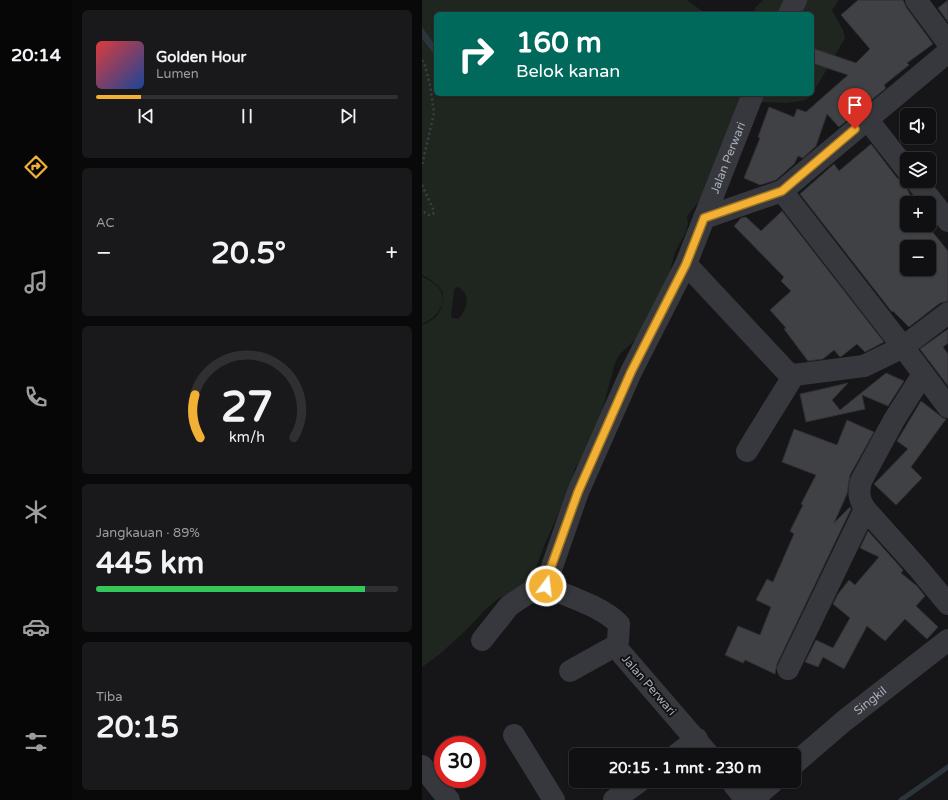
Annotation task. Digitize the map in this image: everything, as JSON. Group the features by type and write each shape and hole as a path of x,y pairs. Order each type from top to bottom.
{"street":[{"path":"790,12 796,0"},
{"path":"916,0 948,44"},
{"path":"704,218 782,191 948,52"},
{"name":"Jalan Perwari","path":"703,747 615,646 618,641 619,626 615,620 580,601 549,588 546,586 546,581 578,492 631,372 686,264 752,96"},
{"path":"867,119 900,161"},
{"path":"922,188 948,221"},
{"path":"782,191 948,407"},
{"path":"686,264 785,370 794,375 864,366 903,347 948,313"},
{"path":"923,374 894,420 861,481 858,491 860,500 865,509 948,604"},
{"path":"747,451 794,375"},
{"path":"788,669 865,509"},
{"path":"482,640 509,606 546,581"},
{"name":"Singkil","path":"801,758 844,721 948,640"},
{"path":"570,671 615,646"},
{"path":"514,735 554,800"},
{"path":"422,766 449,800"},
{"path":"614,800 630,788"},
{"path":"737,788 746,800"},
{"path":"752,800 766,788"}],"path":[{"path":"422,60 430,85 434,113 422,165"},
{"path":"422,185 434,211 433,214 429,215 422,211"}],"shaded area":[{"path":"422,0 687,0 703,12 434,12 434,43 422,27"},
{"path":"763,0 839,0 832,10 843,30 845,38 814,90 814,12 754,12 755,8"},
{"path":"422,27 434,43 434,54 422,39"},
{"path":"422,39 434,54 434,96 809,96 806,100 787,103 763,102 756,106 709,189 687,216 688,224 686,232 675,252 669,275 636,339 619,355 615,363 598,426 589,448 575,468 569,490 544,546 533,576 507,595 499,598 440,654 422,667 422,325 437,316 441,309 443,300 443,293 440,288 422,275","holes":["457,287 462,289 465,293 466,307 464,311 458,319 451,317 454,290"]},
{"path":"422,277 440,289 443,302 435,316 422,324"}],"building":[{"path":"858,0 903,0 906,7 933,44 907,63 909,65 884,85 886,88 839,127 827,114 816,146 803,158 798,156 794,164 776,180 760,185 744,178 760,138 758,137 769,107 794,117 797,109 806,112 848,75 814,64 814,49 856,63 870,49 841,15"},
{"path":"948,0 948,22 938,8"},
{"path":"871,144 897,178 900,180 900,188 907,188 911,196 900,196 900,232 933,232 948,251 948,301 940,303 909,327 893,311 892,312 800,194 834,164 839,171"},
{"path":"782,211 884,342 865,352 857,344 840,357 834,350 823,359 808,361 784,329 786,328 770,310 791,291 781,281 784,277 734,226 741,218 746,217 761,231"},
{"path":"948,329 948,343 943,347 948,354 948,386 920,349"},
{"path":"886,373 904,381 888,406 862,395 865,409 806,422 800,394 848,383 832,400 840,410"},
{"path":"921,401 946,419 911,467 922,478 896,505 874,484 908,449 897,441"},
{"path":"847,420 874,432 850,475 847,494 834,523 850,507 851,509 777,664 775,674 745,660 743,663 725,655 738,626 760,635 771,607 756,600 767,579 773,582 794,534 790,531 803,505 801,504 816,475 782,462 794,429 837,445"},
{"path":"868,531 903,570 901,573 917,586 925,596 916,606 938,627 927,639 905,619 885,641 867,626 844,669 823,657 818,667 805,662 816,640 833,648 850,618 833,604 838,594 849,580 855,585 879,557 860,548"}],"waterway":[{"path":"901,800 948,767"}],"route":[{"path":"546,586 546,581 578,492 631,372 686,264 704,218 782,191 855,129"}]}
